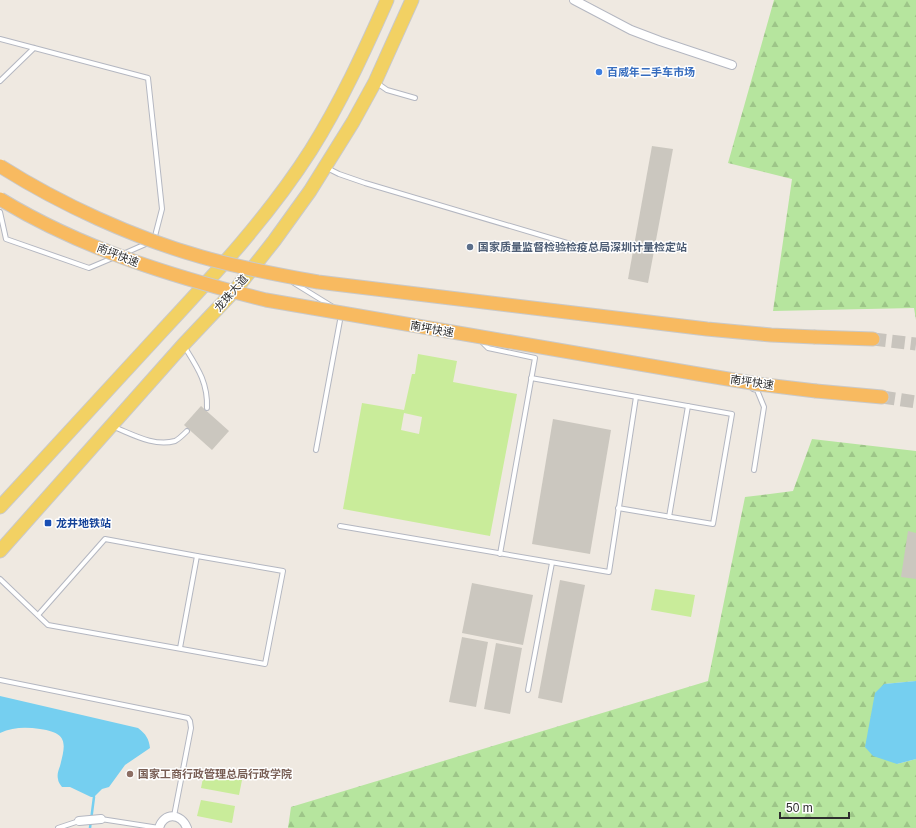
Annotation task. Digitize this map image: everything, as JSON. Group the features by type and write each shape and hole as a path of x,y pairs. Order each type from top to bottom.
{"highway":[{"path":"0,166 55,198 143,237 201,257 258,271 318,282 700,328 764,335 873,339"},
{"name":"南坪快速","path":"0,198 90,244 130,261 221,289 266,300 758,384 882,397"}],"main road":[{"path":"0,507 211,278 269,210 310,151 332,114 358,65 387,0"},
{"name":"龙珠大道","path":"0,551 183,345 262,263 310,191 353,122 375,82 412,0"}],"street":[{"path":"574,0 631,30 732,65"},
{"path":"159,828 164,819 174,816 183,820 187,828"},
{"path":"79,821 101,819"}],"lane":[{"path":"0,39 148,78 162,209 154,240 89,268 6,239 0,212"},
{"path":"0,81 34,48"},
{"path":"375,82 386,90 415,98"},
{"path":"325,167 339,174 365,183 584,248"},
{"path":"272,269 331,306 375,319 480,340 703,380"},
{"path":"316,450 341,310"},
{"path":"480,340 488,348 535,358 500,554"},
{"path":"183,345 200,373 206,388 207,408"},
{"path":"531,378 732,414 713,524 618,508"},
{"path":"749,388 757,390 764,407 754,470"},
{"path":"340,526 608,572 636,397"},
{"path":"669,517 688,406"},
{"path":"111,426 148,441 163,442 176,440 187,431"},
{"path":"0,579 48,625 266,664 283,571 105,539 38,615"},
{"path":"180,648 197,556"},
{"path":"528,690 552,563"},
{"path":"0,680 188,718 190,720 191,728 174,816"},
{"path":"101,819 159,828"},
{"path":"58,828 79,821"}],"green space":[{"path":"774,0 916,0 916,320 914,308 773,311 792,179 728,163"},
{"path":"418,354 457,361 453,382 517,394 490,536 343,509 362,403 404,410 412,374 415,374","holes":["404,413 422,417 419,434 401,430"]},
{"path":"812,439 916,451 916,681 884,684 897,764 916,759 916,828 288,828 291,807 708,681 745,497 793,491"},
{"path":"655,589 695,595 691,617 651,610"},
{"path":"205,768 243,775 239,795 201,788"},
{"path":"201,800 235,806 232,823 197,816"}],"water":[{"path":"916,681 916,759 897,764 873,756 865,747 875,693 884,684"},
{"path":"0,696 138,728 147,737 150,748 125,765 109,787 102,789 94,797 70,787 62,787 58,781 58,771 64,745 63,740 56,733 40,729 20,728 0,733"}],"building":[{"path":"652,146 673,149 648,283 628,279"},
{"path":"201,406 229,431 212,450 184,425"},
{"path":"553,419 611,430 590,554 532,544"},
{"path":"908,531 916,533 916,579 901,577"},
{"path":"560,580 585,585 562,703 538,698"},
{"path":"472,583 533,595 523,645 462,633"},
{"path":"462,637 488,642 476,707 449,702"},
{"path":"496,643 522,648 510,714 484,709"}],"waterway":[{"path":"90,828 94,797"}],"tunnel":[{"path":"873,339 916,344"},
{"path":"882,397 916,402"}],"place":[{"name":"百威年二手车市场","path":"599,72"},
{"name":"国家质量监督检验检疫总局深圳计量检定站","path":"470,247"},
{"name":"龙井地铁站","path":"48,523"},
{"name":"国家工商行政管理总局行政学院","path":"130,774"}]}
